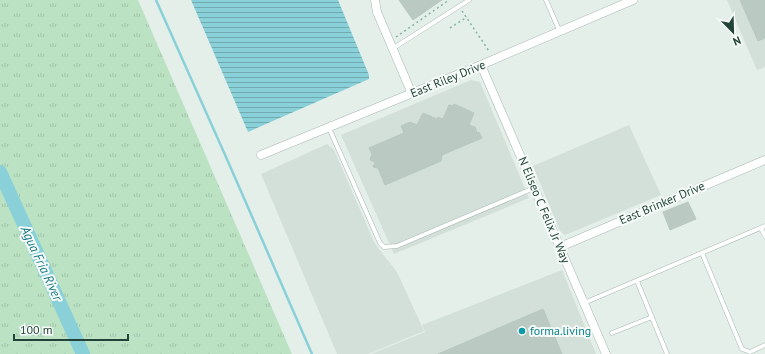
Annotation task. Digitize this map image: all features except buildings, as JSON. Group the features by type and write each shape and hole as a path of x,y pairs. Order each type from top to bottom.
{"street":[{"path":"375,0 377,12 412,94"},
{"name":"East Riley Drive","path":"262,155 412,94 633,0"},
{"name":"N Eliseo C Felix Jr Way","path":"481,65 606,354"},
{"name":"East Brinker Drive","path":"560,246 765,160"}],"lane":[{"path":"392,49 469,0"},
{"path":"546,0 560,32"},
{"path":"329,128 380,243 384,247 397,246 534,188"},
{"path":"584,303 763,227 765,236"},
{"path":"702,253 742,349 750,352 765,345"},
{"path":"637,281 667,354"},
{"path":"612,333 652,317"}],"path":[{"path":"394,38 450,0"},
{"path":"459,6 489,51"},
{"path":"450,28 466,17"}],"shaded area":[{"path":"727,0 765,0 765,67 757,70"},
{"path":"471,80 480,82 529,198 394,254 341,135"},
{"path":"629,125 661,195 565,235 560,231 533,166"},
{"path":"327,144 334,150 375,244 397,272 424,331 368,354 337,354 261,174"},
{"path":"562,270 596,354 371,354 425,332 422,325"}],"green space":[{"path":"0,0 138,0 292,354 0,354"}],"water":[{"path":"191,0 338,0 369,75 369,79 248,132"}],"waterway":[{"path":"156,0 312,354"},
{"name":"Agua Fria River","path":"0,172 83,354"}],"place":[{"name":"forma.living","path":"522,331"}]}
